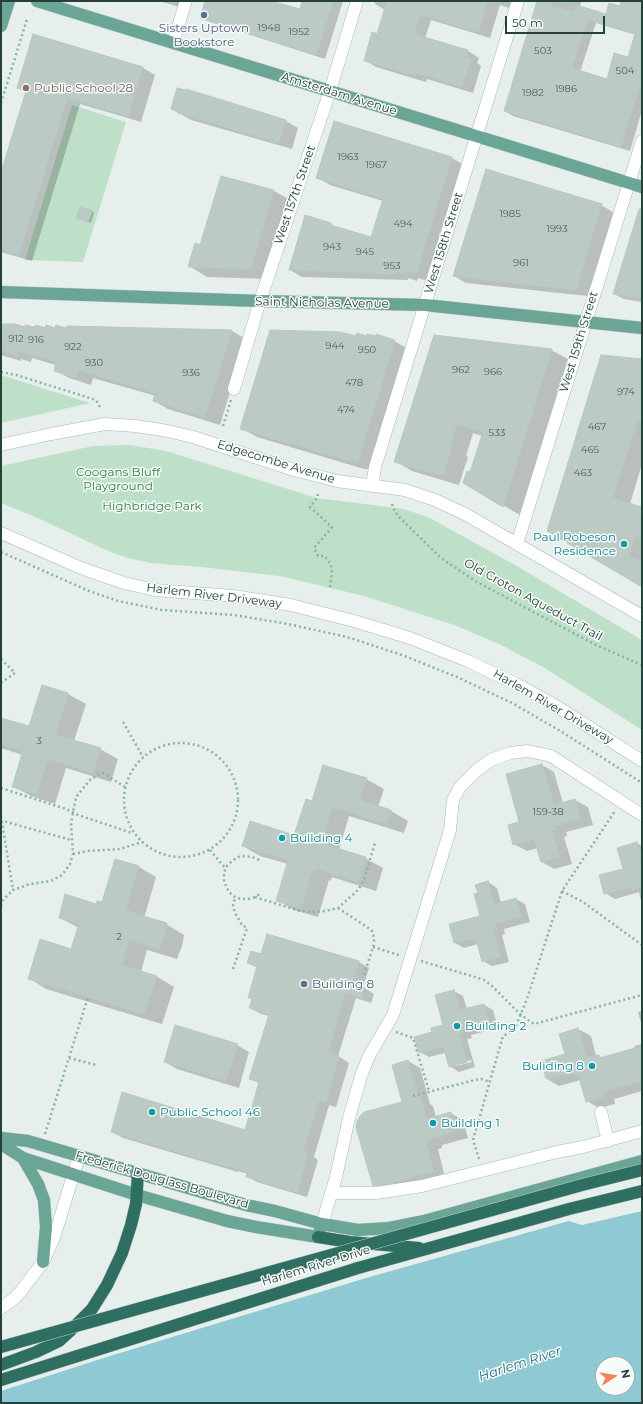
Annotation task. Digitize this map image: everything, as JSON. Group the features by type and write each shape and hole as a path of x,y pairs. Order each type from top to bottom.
{"highway":[{"name":"Harlem River Drive","path":"1,1347 582,1185 642,1170"},
{"path":"1,1366 59,1341 92,1309 107,1285 122,1253 137,1195 138,1173"},
{"name":"Harlem River Drive","path":"1,1380 280,1292 426,1248 569,1209 642,1191"},
{"path":"318,1237 350,1242 426,1248"}],"main road":[{"path":"1,26 9,1"},
{"name":"Amsterdam Avenue","path":"37,1 642,187"},
{"name":"Saint Nicholas Avenue","path":"1,292 425,305 642,328"},
{"name":"Frederick Douglass Boulevard","path":"1,1138 28,1141 192,1190 322,1224"},
{"name":"Frederick Douglass Boulevard","path":"1,1144 23,1158 186,1210 256,1228 318,1237"},
{"path":"23,1158 38,1184 44,1200 46,1227 43,1262"},
{"name":"Harlem River Drive","path":"322,1224 358,1230 377,1230 406,1225 642,1161"},
{"path":"186,1210 192,1190"},
{"path":"256,1228 260,1208"},
{"path":"318,1237 322,1224"}],"street":[{"path":"173,43 186,1"},
{"name":"West 157th Street","path":"234,389 260,301 330,92 357,1"},
{"name":"West 158th Street","path":"372,486 375,467 518,1"},
{"name":"West 159th Street","path":"517,544 642,141"},
{"name":"Edgecombe Avenue","path":"1,445 105,424 135,426 192,437 323,478 406,490 435,500 465,514 642,616"},
{"name":"Harlem River Driveway","path":"1,533 91,572 124,584 155,590 233,596 291,606 354,621 423,643 468,661 522,687 556,706 642,761"},
{"path":"322,1224 361,1076 369,1056 393,1015 450,830 454,795 464,781 497,757 516,752 528,751 544,754 558,760 642,815"},
{"path":"601,1112 608,1141"},
{"path":"331,1193 361,1194 422,1186 557,1152 584,1147 642,1131"},
{"path":"1,1308 15,1298 43,1262 54,1238 79,1156"}],"path":[{"path":"1,103 28,19"},
{"path":"1,372 16,375 96,400 100,407"},
{"path":"223,426 234,389"},
{"path":"318,494 317,498 310,507 332,527 314,548 318,556 325,556 331,565 332,572 330,587"},
{"name":"Old Croton Aqueduct Trail","path":"392,504 398,516 442,558 476,582 594,644 642,665"},
{"path":"1,552 88,591 124,603 156,609 234,615 288,624 347,638 402,655 457,677 518,706 642,783"},
{"path":"1,659 15,673 1,683"},
{"path":"123,722 143,757"},
{"path":"182,742 200,746 216,754 228,767 236,783 238,801 235,820 225,837 210,850 192,857 172,857 153,851 133,833 128,822 123,803 125,787 134,766 148,752 165,744 182,742"},
{"path":"1,906 3,900 13,890 30,884 51,881 62,875 70,864 72,854 71,823 76,797 90,780 103,773 125,787"},
{"path":"1,788 133,833"},
{"path":"482,1171 474,1140 503,1036 515,1028 528,999 562,891 622,802"},
{"path":"1,816 13,890"},
{"path":"2,822 71,840"},
{"path":"72,854 86,851 120,849 142,842"},
{"path":"255,897 300,911 325,911 338,908 358,890 364,880 375,843"},
{"path":"210,850 226,869"},
{"path":"259,860 252,857 238,857 232,861 226,869 224,880 229,892 235,897 248,899 261,893"},
{"path":"562,891 583,902 642,945"},
{"path":"233,969 247,928 242,925 235,913 233,905 235,897"},
{"path":"338,908 367,927 372,932 374,937 373,947 364,975"},
{"path":"373,947 484,980 521,1015 534,1024 642,995"},
{"path":"42,1145 88,997"},
{"path":"385,1028 413,1038 429,1091"},
{"path":"69,1058 96,1065"},
{"path":"413,1096 475,1080 481,1079 490,1082"}],"green space":[{"path":"72,105 126,122 83,262 25,260"},
{"path":"1,375 90,403 1,423"},
{"name":"Highbridge Park","path":"130,445 166,451 317,498 404,509 428,517 515,565 642,640 642,730 543,667 499,644 454,625 364,596 280,576 150,563 128,558 108,551 40,519 1,503 1,466 93,446"}],"water":[{"name":"Harlem River","path":"642,1211 642,1403 1,1403 1,1391 110,1356 366,1278 569,1221 582,1225"}],"building":[{"path":"205,1 271,1 300,9 302,1 333,1 316,55 200,18"},
{"path":"387,1 488,1 478,32 420,15 414,34 468,50 466,57 471,59 462,87 416,73 415,76 364,61 372,32 377,34"},
{"path":"537,1 553,1 551,5 574,12 576,5 606,14 609,3 620,6 621,1 642,1 642,78 621,147 504,111","holes":["588,19 635,34 628,57 614,53 607,79 572,68"]},
{"path":"33,34 143,67 128,116 67,98 19,255 1,249 1,172 26,91 17,88"},
{"path":"177,88 186,89 286,120 279,143 178,113 171,109"},
{"path":"334,121 452,157 416,274 406,271 405,274 396,272 395,274 289,270 305,215 331,223 331,225 371,237 383,199 316,178"},
{"path":"486,169 602,204 576,290 453,276"},
{"path":"221,176 274,190 251,269 188,267 195,243 200,245"},
{"path":"80,207 92,210 88,222 76,218"},
{"path":"639,209 642,209 642,298 613,294"},
{"path":"1,324 15,324 25,327 25,325 35,327 36,325 45,328 46,325 55,328 56,325 66,328 67,326 232,330 205,417 153,401 155,393 79,370 76,378 54,371 56,361 17,351 16,355 1,350"},
{"path":"270,330 340,332 356,336 357,333 366,336 367,334 376,336 376,334 395,340 358,461 347,460 240,429"},
{"path":"434,335 552,349 503,507 463,483 467,471 470,472 483,432 456,424 450,446 452,446 443,476 394,462"},
{"path":"601,355 642,359 642,422 637,421 613,498 642,507 639,521 642,522 642,538 635,536 629,557 642,561 642,587 547,531"},
{"path":"42,685 68,693 56,735 101,748 93,773 48,759 37,794 12,787 22,751 1,744 1,718 29,726"},
{"path":"542,764 554,805 575,799 581,818 554,826 556,829 552,830 560,857 541,862 534,839 513,845 508,825 519,822 506,774"},
{"name":"Building 4","path":"323,765 367,778 360,800 391,810 387,824 332,807 322,841 323,844 366,857 361,876 358,882 315,868 314,871 312,871 301,908 276,901 288,860 242,846 250,821 294,835 306,799 312,801"},
{"path":"637,842 641,858 639,859 642,872 642,887 632,890 631,887 604,894 599,875 623,869 617,848"},
{"path":"115,859 139,866 126,909 130,912 167,923 159,949 129,940 122,965 157,976 144,1014 28,979 40,939 71,949 79,924 59,918 65,894 96,904 97,901 102,902"},
{"path":"488,881 494,904 516,898 521,917 495,924 497,929 493,930 500,957 482,962 476,938 454,943 449,924 480,916 474,894 478,893 475,885"},
{"name":"Public School 46","path":"267,934 359,961 353,983 364,987 361,998 345,993 328,1052 339,1056 326,1102 319,1100 303,1151 308,1153 297,1192 246,1177 247,1172 111,1132 122,1092 245,1130 259,1082 249,1079 269,1014 249,1008 252,999 248,998 257,966 247,963 251,951 261,954"},
{"name":"Building 2","path":"454,990 460,1010 484,1004 489,1022 462,1030 463,1033 459,1034 467,1062 449,1067 443,1046 419,1053 414,1037 432,1032 431,1028 443,1025 435,995"},
{"path":"175,1025 238,1044 226,1081 164,1062"},
{"name":"Buliding 8","path":"578,1028 587,1058 599,1055 600,1058 642,1046 642,1081 602,1092 603,1097 586,1102 578,1074 574,1075 573,1072 546,1079 541,1061 565,1054 559,1034"},
{"name":"Building 1","path":"408,1060 419,1099 421,1098 427,1119 451,1112 456,1131 430,1138 431,1141 426,1143 434,1171 391,1183 373,1186 356,1128 357,1121 364,1112 402,1102 392,1065"}],"place":[{"name":"Sisters Uptown Bookstore","path":"204,15"},
{"name":"Public School 28","path":"26,88"},
{"name":"Paul Robeson Residence","path":"624,544"},
{"name":"Building 4","path":"282,838"},
{"name":"Building 8","path":"304,984"},
{"name":"Building 2","path":"457,1026"},
{"name":"Buliding 8","path":"592,1066"},
{"name":"Public School 46","path":"152,1112"},
{"name":"Building 1","path":"433,1123"}],"park label":[{"name":"Coogans Bluff Playground","path":"118,479"}]}
